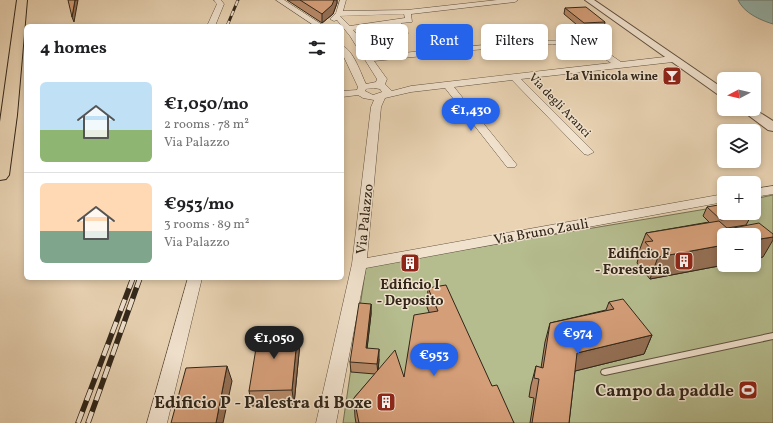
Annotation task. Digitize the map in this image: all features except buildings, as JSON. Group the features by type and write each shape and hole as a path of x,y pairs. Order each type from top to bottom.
{"main road":[{"path":"0,175 9,115 22,0"}],"street":[{"path":"212,24 221,4 217,0"},
{"path":"279,0 320,24"},
{"path":"338,15 343,0"},
{"path":"326,24 338,15 407,12 515,0"},
{"path":"589,0 717,89"},
{"path":"384,24 409,20 407,12"},
{"name":"Via Palazzo","path":"338,15 348,26 356,39"},
{"path":"344,25 356,26"},
{"path":"408,55 447,50 553,42 591,48 601,52 618,65"},
{"path":"344,50 362,92"},
{"name":"Via Palazzo","path":"326,423 359,264 382,79 369,60"},
{"path":"344,94 362,92 380,94 514,77 673,60"},
{"name":"Via degli Aranci","path":"514,77 588,152"},
{"path":"448,85 511,165"},
{"path":"362,92 380,94"},
{"path":"756,116 773,127"},
{"path":"761,192 773,190"},
{"name":"Via Bruno Zauli","path":"359,264 717,199"},
{"path":"157,423 193,280"}],"lane":[{"path":"605,372 773,336"}],"green space":[{"path":"773,195 773,423 343,423 366,266 717,207 717,220 761,220 761,198"}],"water":[{"path":"738,0 773,0 773,24 748,12"}],"railway":[{"path":"228,24 238,0"},
{"path":"78,423 132,280"},
{"path":"88,423 139,280"}],"place":[{"name":"La Vinicola wine","path":"672,76"},
{"name":"Edificio F - Foresteria","path":"684,261"},
{"name":"Edificio I - Deposito","path":"410,263"},
{"name":"Campo da paddle","path":"748,390"},
{"name":"Edificio P - Palestra di Boxe","path":"386,402"}]}
